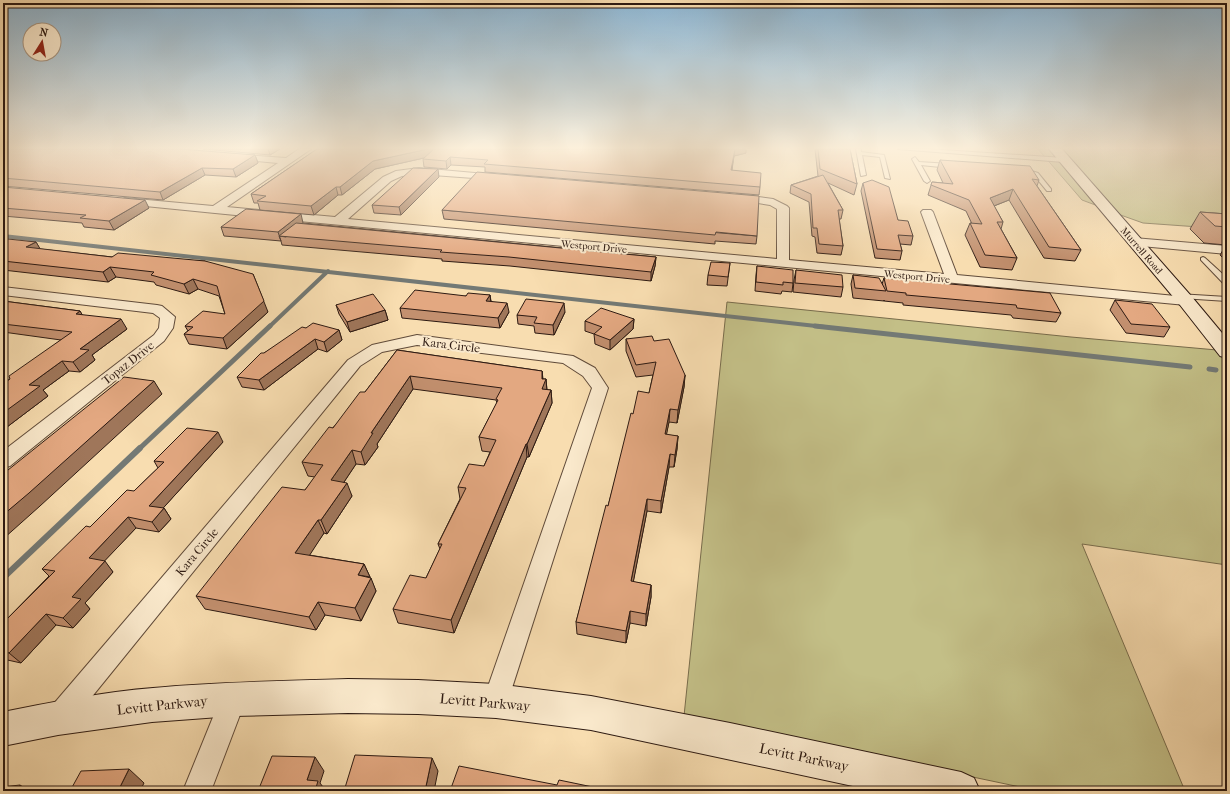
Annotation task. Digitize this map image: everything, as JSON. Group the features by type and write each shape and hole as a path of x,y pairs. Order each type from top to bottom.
{"street":[{"path":"215,210 251,186"},
{"path":"337,222 379,186"},
{"name":"Murrell Road","path":"1086,186 1183,298 1227,352"},
{"path":"726,196 773,202 783,208 784,264"},
{"name":"Westport Drive","path":"113,200 784,264 1183,298"},
{"path":"927,212 952,279"},
{"path":"1134,242 1227,250"},
{"name":"Topaz Drive","path":"3,291 157,309 168,317 166,328 159,338 3,462"},
{"name":"Kara Circle","path":"58,718 354,363 377,348 417,340 567,360 589,372 600,388 496,701"},
{"name":"Levitt Parkway","path":"3,729 58,718 152,704 233,699 348,696 496,701 591,713 730,741 961,791"},
{"path":"197,791 233,699"}],"lane":[{"path":"1046,186 1049,190"},
{"path":"1203,259 1227,282"},
{"path":"1183,298 1227,300"}],"shaded area":[{"path":"1070,186 1081,186 1098,206 1082,200"},
{"path":"1092,186 1227,186 1227,229 1143,223 1115,213"},
{"path":"727,302 1071,337 1217,350 1227,363 1227,565 1082,544 1185,791 1039,791 684,716"}],"building":[{"path":"93,186 170,186 160,192"},
{"path":"263,186 341,186 336,187 311,206 257,201 266,196 251,194"},
{"path":"393,186 420,186 399,207 372,205"},
{"path":"464,186 642,186 759,196 757,236 716,232 715,235 442,210"},
{"path":"793,186 829,186 843,210 838,210 843,246 819,244 817,228 813,228 811,194"},
{"path":"864,186 889,187 898,220 908,221 913,236 898,235 902,251 877,249"},
{"path":"934,186 1037,186 1081,250 1049,247 1013,189 990,198 1003,222 997,222 1017,258 985,255 970,223 982,224 969,200"},
{"path":"3,187 145,200 109,221 80,218 86,215 3,208"},
{"path":"246,209 301,214 278,232 221,227"},
{"path":"1200,212 1227,214 1227,227 1215,226"},
{"path":"296,223 656,257 651,272 509,257 440,252 442,250 279,236"},
{"path":"8,239 36,242 26,247 112,257 118,253 205,261 253,274 264,301 223,338 184,334 193,327 185,326 203,311 225,314 217,286 193,279 184,284 151,275 154,272 110,267 103,272 3,261 3,241"},
{"path":"711,262 730,263 728,277 708,275"},
{"path":"757,266 793,270 793,283 783,282 783,285 756,282"},
{"path":"796,270 842,275 843,287 795,283"},
{"path":"853,275 879,278 886,291 855,288"},
{"path":"884,278 1050,293 1061,313 1017,308 1016,305 906,295 906,293 887,291"},
{"path":"415,290 466,296 468,293 490,295 486,301 507,303 498,318 400,308"},
{"path":"373,294 385,310 347,322 336,305"},
{"path":"526,299 564,303 553,325 534,323 537,317 517,315"},
{"path":"1115,300 1152,304 1170,327 1131,324"},
{"path":"3,301 80,311 76,314 121,319 80,349 89,350 73,362 62,361 29,385 40,386 3,413 3,384 10,379 9,376 72,332 3,324"},
{"path":"601,308 634,319 610,340 594,334 602,327 585,321"},
{"path":"313,323 339,330 324,342 315,339 259,380 237,377 261,353 264,353 302,327 306,328"},
{"path":"652,336 654,341 669,339 685,375 678,410 670,409 665,434 678,436 675,455 670,454 661,501 647,499 631,581 651,585 646,614 630,611 626,631 576,622 606,505 608,506 631,413 633,414 638,391 649,393 656,362 636,365 626,339"},
{"path":"397,350 542,371 542,379 546,379 542,389 551,390 526,444 451,620 393,609 410,575 426,578 442,544 438,544 466,488 458,487 469,464 484,466 496,440 479,437 498,400 496,399 502,388 410,376 371,433 373,433 361,452 352,450 331,480 347,483 321,520 318,520 295,553 364,564 358,575 371,578 355,608 318,602 309,617 196,596 282,487 305,490 323,465 302,462 329,427 333,428 360,392 365,392"},
{"path":"124,377 154,381 3,515 3,474"},
{"path":"187,428 218,432 149,506 164,508 152,522 128,517 89,558 105,561 72,597 81,599 63,618 46,614 9,653 3,651 3,623 55,571 42,569 86,526 90,527 127,490 134,491 164,462 154,461"},
{"path":"355,755 432,758 425,791 344,791"},
{"path":"272,756 315,757 307,780 318,781 315,791 258,791"},
{"path":"459,766 557,785 559,780 612,791 450,791"},
{"path":"129,769 118,791 70,791 81,771"},
{"path":"20,785 17,791 3,791 3,787"}],"waterway":[{"path":"3,236 327,272"},
{"path":"269,327 327,272"},
{"path":"327,272 825,327"},
{"path":"139,449 270,326"},
{"path":"815,326 1190,367"},
{"path":"1209,369 1216,370"},
{"path":"3,578 140,448"}]}
